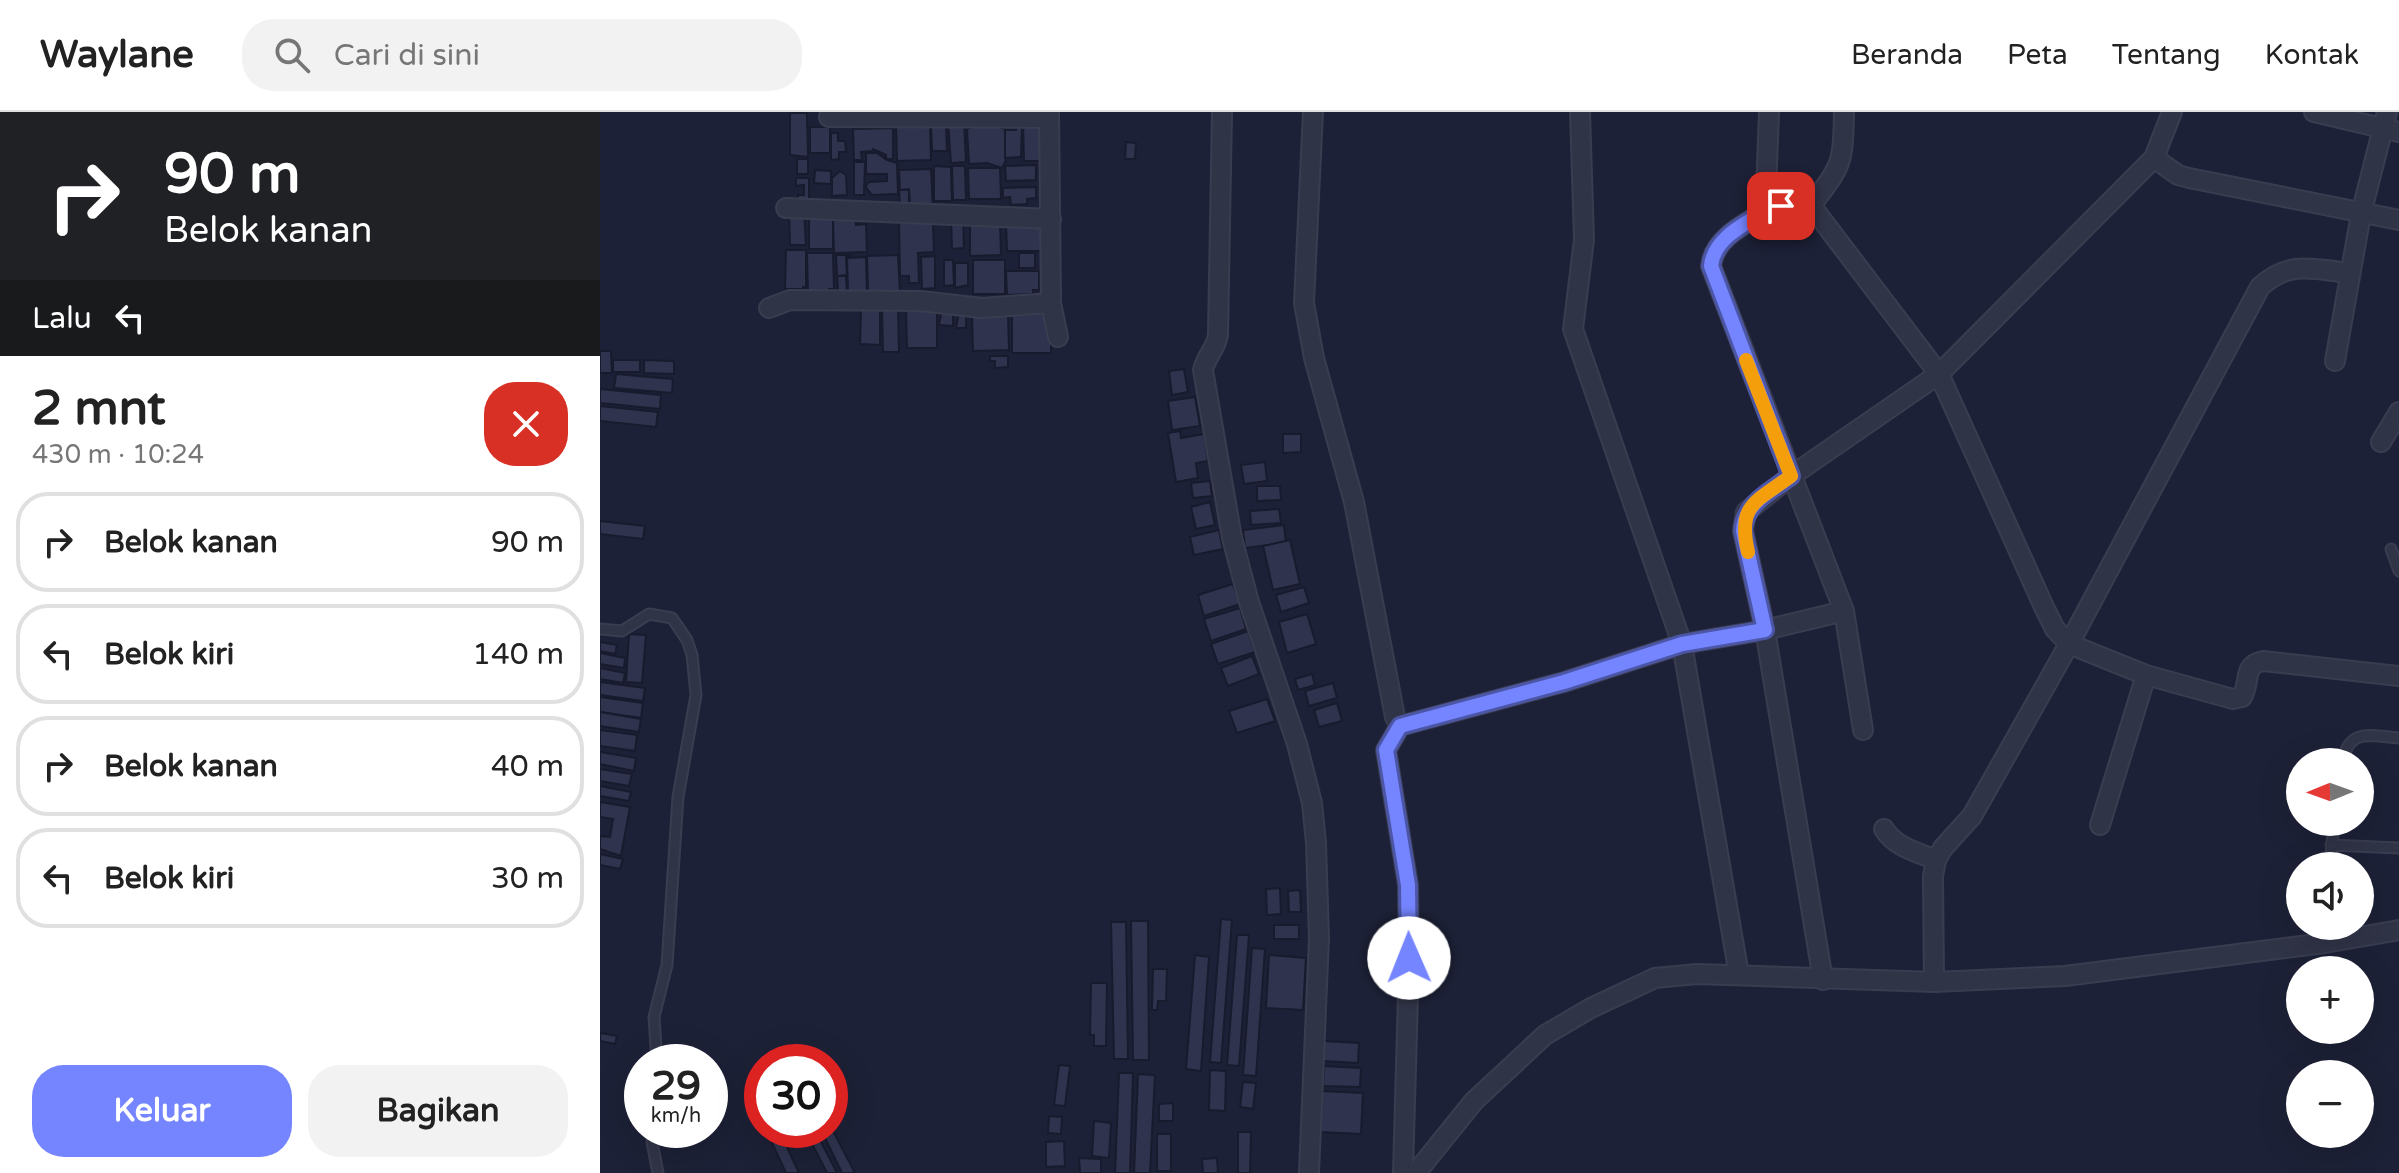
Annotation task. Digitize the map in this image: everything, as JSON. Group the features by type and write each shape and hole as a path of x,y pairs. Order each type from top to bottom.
{"street":[{"path":"1222,112 1218,335 1217,346 1205,359 1203,370 1236,551 1249,602 1297,744 1312,803 1319,938 1309,1173"},
{"path":"1313,112 1304,303 1314,358 1354,502 1395,717 1400,726"},
{"path":"1580,112 1584,240 1573,329 1682,644 1739,975"},
{"path":"1769,112 1766,192 1769,200 1776,205 1810,207 1939,374 2044,607 2055,629 2069,644 2146,675 2233,699 2242,697 2247,690 2248,669 2254,663 2263,661 2399,676"},
{"path":"1810,207 1840,167 1844,112"},
{"path":"1823,980 1765,630 1743,521 1753,504 1939,374 2154,158 2172,112"},
{"path":"2314,112 2389,124 2361,214 2335,361"},
{"path":"829,117 1049,115 1051,303 1058,337"},
{"path":"2154,158 2178,175 2399,220"},
{"path":"1776,205 1720,242 1712,253 1711,266 1844,611 1863,730"},
{"path":"786,208 1051,219"},
{"path":"1934,982 1933,876 1936,860 1972,816 2069,644 2260,287 2285,269 2349,273"},
{"path":"769,308 790,300 920,301 982,308 1051,303"},
{"path":"2381,442 2399,412"},
{"path":"1403,1173 1408,885 1386,750 1400,726 1564,682 1682,644 1765,630 1844,611"},
{"path":"2100,825 2146,675"},
{"path":"1884,829 1890,839 1898,844 1936,860"},
{"path":"2374,932 2399,930"},
{"path":"1416,1173 1474,1101 1545,1035 1591,1008 1655,978 1697,974 1934,982 2065,976 2294,940"}],"lane":[{"path":"2391,549 2399,571"},
{"path":"600,629 622,631 649,614 672,618 687,640 692,655 696,695 678,797 667,965 654,1017 656,1044"},
{"path":"2348,748 2355,737 2362,735 2399,738"},
{"path":"2331,852 2332,836"},
{"path":"2331,845 2399,848"},
{"path":"653,1148 658,1173"}],"building":[{"path":"790,113 807,113 808,157 790,155"},
{"path":"964,121 966,162 951,163 948,122"},
{"path":"930,122 931,160 897,161 896,123"},
{"path":"985,123 1005,129 1006,160 1002,168 987,163 969,164 967,129"},
{"path":"1023,123 1042,123 1040,161 1024,161"},
{"path":"931,125 946,125 947,151 932,151"},
{"path":"1016,126 1022,126 1021,157 1005,158 1005,130 1016,130"},
{"path":"810,127 830,127 830,153 810,153"},
{"path":"893,128 893,159 886,159 886,155 873,149 861,152 862,160 854,160 853,129"},
{"path":"831,133 838,133 838,141 845,141 846,152 839,152 839,159 831,160"},
{"path":"1126,142 1136,143 1135,159 1125,159"},
{"path":"866,153 877,153 897,163 898,194 872,195 867,189 869,182 887,181 887,174 866,174"},
{"path":"797,159 808,159 808,174 797,174"},
{"path":"854,162 865,162 864,195 854,195"},
{"path":"1036,165 1036,180 1006,181 1005,166"},
{"path":"934,166 951,167 952,201 934,201"},
{"path":"952,166 965,166 966,200 953,200"},
{"path":"968,168 1000,168 1001,199 969,199"},
{"path":"931,169 933,211 910,204 909,189 900,190 899,170"},
{"path":"815,170 831,171 831,184 814,183"},
{"path":"840,171 846,175 847,195 832,196 832,178"},
{"path":"796,178 809,178 809,202 798,202 798,195 804,195 804,185 796,186"},
{"path":"1036,187 1036,198 1027,199 1027,204 1011,205 1010,197 1003,198 1003,188"},
{"path":"899,190 909,190 909,205 900,205"},
{"path":"804,211 806,245 790,245 789,212"},
{"path":"833,213 833,249 809,249 809,215"},
{"path":"833,217 855,217 856,225 866,224 867,252 834,253"},
{"path":"951,217 963,217 964,248 952,249"},
{"path":"933,222 934,252 918,253 919,283 909,283 909,276 900,276 899,223"},
{"path":"970,223 1000,223 1001,255 970,256"},
{"path":"1006,223 1047,228 1048,251 1007,251"},
{"path":"786,250 806,250 806,287 803,289 785,289"},
{"path":"807,253 833,253 834,289 829,289 829,293 808,293"},
{"path":"1019,253 1035,253 1035,268 1019,268"},
{"path":"836,255 851,255 846,257 847,275 837,276"},
{"path":"898,255 900,293 868,294 867,256"},
{"path":"935,256 935,288 922,289 921,257"},
{"path":"866,257 867,291 848,292 847,258"},
{"path":"944,260 953,260 954,285 944,286"},
{"path":"973,260 1005,260 1005,294 973,294"},
{"path":"955,263 968,263 968,285 955,288"},
{"path":"1006,271 1039,271 1039,290 1033,290 1033,294 1007,295"},
{"path":"837,276 846,276 847,293 833,298 833,291 838,290"},
{"path":"898,308 899,352 883,352 882,309"},
{"path":"937,308 937,348 907,348 906,309"},
{"path":"861,309 880,309 880,345 860,344"},
{"path":"942,309 953,310 953,326 939,325"},
{"path":"959,312 966,312 966,328 956,328"},
{"path":"1008,313 1009,350 973,351 972,314"},
{"path":"1012,313 1051,313 1051,353 1012,353"},
{"path":"600,351 611,351 612,373 600,373"},
{"path":"990,356 1008,356 1008,367 995,368 995,361 990,361"},
{"path":"613,360 640,360 640,372 613,372"},
{"path":"644,360 674,361 674,374 644,373"},
{"path":"1184,369 1188,392 1172,395 1169,371"},
{"path":"616,374 673,379 672,393 614,388"},
{"path":"600,389 661,395 660,409 600,403"},
{"path":"1195,397 1200,426 1172,430 1168,401"},
{"path":"600,406 658,412 656,427 600,421"},
{"path":"1180,431 1181,438 1204,434 1208,461 1196,463 1198,478 1176,482 1168,433"},
{"path":"1283,434 1301,434 1301,452 1283,453"},
{"path":"1265,462 1267,481 1244,484 1241,465"},
{"path":"1210,481 1212,496 1193,498 1191,483"},
{"path":"1257,486 1280,486 1281,500 1257,501"},
{"path":"1210,502 1215,525 1196,529 1191,507"},
{"path":"1279,509 1281,523 1251,525 1250,511"},
{"path":"600,521 645,526 643,539 600,534"},
{"path":"1284,525 1286,543 1245,548 1243,530"},
{"path":"1219,530 1223,549 1194,555 1190,537"},
{"path":"1290,540 1300,584 1273,590 1263,546"},
{"path":"1233,584 1240,604 1204,616 1198,595"},
{"path":"1304,587 1309,603 1281,612 1276,595"},
{"path":"1240,608 1246,629 1211,641 1204,619"},
{"path":"1307,614 1316,644 1287,653 1279,622"},
{"path":"1248,631 1255,652 1218,664 1211,644"},
{"path":"629,634 646,635 642,683 626,682"},
{"path":"600,642 617,645 615,654 600,651"},
{"path":"600,653 625,658 624,668 600,664"},
{"path":"1252,656 1259,674 1228,686 1221,668"},
{"path":"600,668 625,673 623,683 600,679"},
{"path":"1312,674 1315,685 1298,690 1295,679"},
{"path":"600,682 645,688 643,701 600,695"},
{"path":"1333,683 1337,698 1309,706 1305,691"},
{"path":"600,697 643,703 641,718 600,712"},
{"path":"1267,699 1275,721 1237,733 1229,711"},
{"path":"1337,703 1342,721 1319,727 1314,710"},
{"path":"600,712 641,719 639,732 600,726"},
{"path":"600,730 637,735 635,751 600,746"},
{"path":"600,752 636,758 634,771 600,764"},
{"path":"600,769 632,774 629,786 600,781"},
{"path":"600,786 631,792 629,801 600,796"},
{"path":"600,802 630,807 621,856 600,849 600,836 610,837 613,819 600,817"},
{"path":"600,854 623,859 620,869 600,865"},
{"path":"1280,888 1281,914 1267,915 1266,889"},
{"path":"1300,890 1301,912 1289,912 1288,891"},
{"path":"1221,919 1232,920 1221,1063 1210,1062"},
{"path":"1131,921 1148,921 1149,1060 1133,1060"},
{"path":"1111,922 1126,922 1128,1059 1114,1059"},
{"path":"1274,925 1299,925 1299,939 1274,939"},
{"path":"1237,935 1249,935 1239,1066 1227,1065"},
{"path":"1252,948 1265,949 1256,1076 1243,1075"},
{"path":"1195,955 1209,957 1201,1071 1186,1069"},
{"path":"1269,955 1306,958 1303,1010 1266,1008"},
{"path":"1153,969 1167,969 1166,1001 1158,1001 1157,1010 1152,1010"},
{"path":"1091,983 1107,983 1106,1046 1094,1046 1094,1035 1090,1035"},
{"path":"600,1033 617,1036 615,1044 600,1041"},
{"path":"1324,1041 1359,1043 1358,1063 1323,1061"},
{"path":"1059,1065 1070,1066 1065,1106 1054,1105"},
{"path":"1324,1066 1361,1068 1360,1087 1323,1086"},
{"path":"1210,1070 1226,1071 1225,1111 1209,1110"},
{"path":"1119,1073 1133,1073 1130,1173 1115,1173"},
{"path":"1138,1074 1155,1075 1150,1173 1134,1173"},
{"path":"1243,1082 1256,1083 1253,1109 1240,1107"},
{"path":"1322,1091 1363,1093 1361,1134 1320,1132"},
{"path":"1173,1103 1173,1121 1159,1121 1159,1104"},
{"path":"1049,1116 1062,1117 1061,1134 1048,1133"},
{"path":"1094,1121 1111,1123 1109,1158 1092,1156"},
{"path":"1238,1132 1251,1132 1250,1173 1238,1173"},
{"path":"1157,1134 1171,1134 1171,1171 1157,1171"},
{"path":"1064,1141 1065,1166 1046,1167 1046,1142"},
{"path":"774,1148 787,1148 799,1173 786,1173"},
{"path":"814,1148 824,1148 837,1173 827,1173"},
{"path":"830,1148 842,1148 855,1173 842,1173"},
{"path":"1079,1158 1101,1159 1101,1173 1080,1173"},
{"path":"1217,1158 1218,1173 1203,1173 1202,1159"}],"slow traffic":[{"path":"1746,360 1791,476 1746,512 1743,531 1748,552"}],"route":[{"path":"1409,958 1408,885 1386,750 1400,726 1564,682 1682,644 1765,630 1743,521 1753,504 1791,476 1711,266 1712,253 1720,242 1776,205 1781,206"}]}
